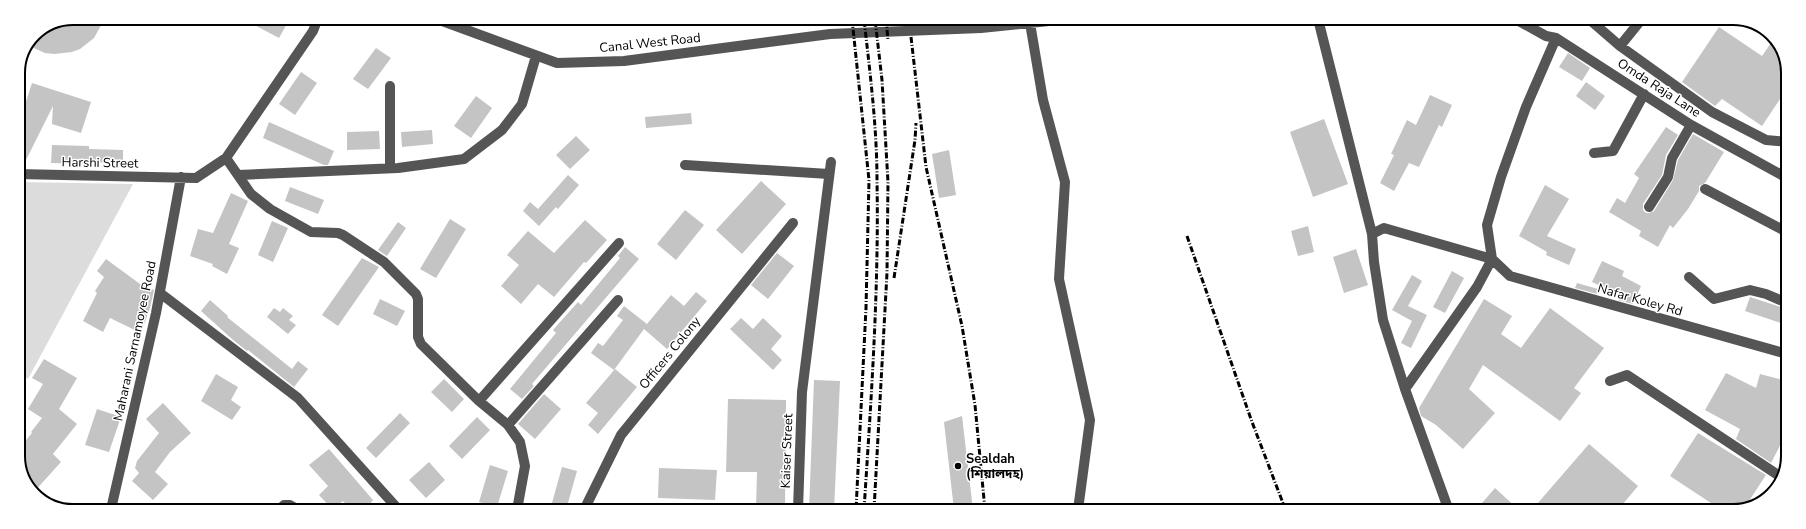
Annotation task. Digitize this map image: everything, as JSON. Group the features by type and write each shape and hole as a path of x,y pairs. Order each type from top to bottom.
{"street":[{"path":"315,25 313,31 226,158 251,194 270,208 305,230 311,232 338,233 384,262 416,294 418,299 418,337 421,344 479,401 508,426 520,442 525,466 517,504"},
{"name":"Canal West Road","path":"453,25 557,63 624,61 830,34 981,28 1010,25"},
{"path":"1030,25 1043,100 1065,182 1059,279 1090,420 1079,504"},
{"path":"1320,25 1372,234 1374,262 1383,320 1405,389 1446,504"},
{"name":"Omda Raja Lane","path":"1527,25 1546,36 1556,38 1691,125 1781,175"},
{"path":"1596,25 1620,46 1712,112 1766,140 1781,141"},
{"path":"1620,46 1637,25"},
{"path":"1405,389 1477,287 1492,258 1487,225 1501,177 1526,107 1556,38"},
{"path":"238,175 390,168 464,159 502,130 522,104 536,56"},
{"path":"390,86 390,168"},
{"path":"1594,153 1613,151 1644,94"},
{"path":"1649,207 1668,177 1672,158 1691,125"},
{"name":"Harshi Street","path":"25,174 196,178 226,158"},
{"name":"Kaiser Street","path":"798,504 802,392 830,162"},
{"path":"685,165 828,174"},
{"name":"Maharani Sarnamoyee Road","path":"112,504 160,293 181,177"},
{"path":"1705,189 1781,229"},
{"name":"Officers Colony","path":"587,504 621,435 792,223"},
{"path":"1372,234 1384,228 1492,258"},
{"path":"479,401 619,243"},
{"name":"Nafar Koley Rd","path":"1492,258 1510,276 1781,352"},
{"path":"1689,277 1714,299 1750,290 1766,294 1781,300"},
{"path":"160,293 298,398 394,504"},
{"path":"508,426 618,300"},
{"path":"1610,381 1627,375 1777,474"}],"shaded area":[{"path":"25,182 133,184 28,379 25,377"}],"building":[{"path":"101,25 94,38 80,49 72,52 54,54 45,53 32,47 46,33 64,26"},
{"path":"254,25 286,25 279,38"},
{"path":"1719,27 1762,56 1771,43 1775,49 1781,70 1781,98 1762,126 1722,99 1715,106 1682,82"},
{"path":"376,48 391,58 368,89 353,79"},
{"path":"1568,53 1590,68 1582,81 1559,67"},
{"path":"301,72 317,83 295,115 279,104"},
{"path":"1586,82 1605,96 1595,110 1576,96"},
{"path":"32,83 91,102 81,133 52,124 53,106 25,162 25,104"},
{"path":"1430,95 1452,105 1442,127 1439,125 1419,167 1409,163 1394,191 1380,183 1394,155 1391,154 1407,120 1416,125"},
{"path":"476,96 492,108 471,138 454,126"},
{"path":"691,113 692,124 646,128 645,117"},
{"path":"1324,119 1348,184 1313,197 1290,132"},
{"path":"269,122 334,151 328,165 324,165 263,138"},
{"path":"1666,127 1678,135 1666,155 1662,175 1643,204 1643,210 1646,213 1654,211 1673,180 1678,160 1693,134 1724,152 1705,183 1699,186 1699,191 1688,209 1673,228 1670,225 1658,247 1639,236 1641,231 1609,212 1617,198 1625,203 1639,178 1634,174"},
{"path":"432,130 433,144 402,147 401,132"},
{"path":"379,131 380,149 347,150 347,132"},
{"path":"576,136 590,150 570,169 556,155"},
{"path":"52,145 89,146 89,149 123,150 123,163 51,163"},
{"path":"949,150 956,195 939,198 932,154"},
{"path":"568,175 579,185 558,209 556,207 539,226 523,211 530,202 538,209"},
{"path":"761,181 786,204 742,254 716,230"},
{"path":"1545,185 1569,199 1547,236 1576,249 1569,265 1546,255 1547,252 1519,236"},
{"path":"290,187 324,200 318,214 285,201"},
{"path":"231,193 248,201 229,244 239,248 227,274 212,266 213,264 190,256 198,229 213,233"},
{"path":"685,210 704,225 676,260 657,244"},
{"path":"450,219 466,229 436,278 420,269"},
{"path":"585,220 607,240 586,263 584,262 554,297 538,284 521,304 501,286 519,265 507,255 528,231 554,253"},
{"path":"272,221 288,228 273,262 258,255"},
{"path":"398,222 406,228 387,256 378,250"},
{"path":"1308,226 1314,252 1298,256 1291,231"},
{"path":"625,247 639,259 532,384 534,386 522,399 510,389 556,333 553,330 578,302 581,305 620,258 618,256"},
{"path":"1356,249 1368,285 1344,293 1333,257"},
{"path":"777,253 794,266 768,299 751,285"},
{"path":"362,258 379,267 338,326 322,315"},
{"path":"106,259 140,284 154,290 150,308 141,333 110,318 103,332 83,321 97,293 95,291 104,277 97,271"},
{"path":"1602,261 1624,271 1622,276 1641,286 1633,304 1618,300 1620,295 1592,282"},
{"path":"1452,271 1464,278 1445,313 1433,307"},
{"path":"1412,275 1422,281 1408,306 1427,315 1411,348 1401,343 1412,321 1392,310"},
{"path":"1577,283 1598,289 1597,294 1575,288"},
{"path":"696,292 707,301 667,349 644,329 614,370 591,353 598,343 603,346 623,320 617,316 624,306 647,324 671,295 684,306"},
{"path":"1750,297 1781,307 1781,323 1745,311"},
{"path":"380,299 405,311 397,326 373,314"},
{"path":"1484,299 1512,316 1501,334 1521,348 1550,308 1604,348 1574,388 1581,393 1560,421 1483,365 1469,389 1495,413 1463,449 1436,425 1421,416 1419,408"},
{"path":"210,300 228,316 227,317 292,369 298,361 308,369 294,387 232,339 201,311"},
{"path":"274,308 280,312 283,308 293,316 289,320 296,325 288,334 267,317"},
{"path":"741,318 753,329 763,318 782,336 771,349 782,360 773,370 730,329"},
{"path":"44,359 77,378 59,409 77,424 53,454 61,462 38,488 31,480 25,459 25,442 42,418 28,409 43,384 32,378"},
{"path":"615,369 637,387 598,434 588,425 598,413 586,403"},
{"path":"1726,373 1756,388 1760,374 1781,379 1781,444 1771,463 1736,439 1740,429 1705,410"},
{"path":"216,374 238,387 231,400 241,407 232,420 201,401"},
{"path":"444,379 464,399 452,412 431,392"},
{"path":"814,380 840,381 834,504 809,504"},
{"path":"544,394 561,409 535,439 518,424"},
{"path":"728,399 786,400 785,504 756,504 757,472 726,472"},
{"path":"163,403 191,433 170,452 155,472 168,484 153,500 132,481 139,473 135,468 137,461 159,433 146,419"},
{"path":"97,409 121,417 109,452 85,445"},
{"path":"400,413 410,423 376,458 366,448"},
{"name":"Sealdah (শিয়ালদহ)","path":"962,416 972,504 953,504 944,422"},
{"path":"477,417 490,430 462,459 449,446"},
{"path":"1698,433 1766,475 1749,501 1733,504 1712,504 1670,476"},
{"path":"1589,444 1638,486 1623,504 1537,504"},
{"path":"329,449 373,500 370,504 346,504 343,501 339,504 327,504 319,495 328,486 309,465"},
{"path":"429,462 445,480 426,498 409,480"},
{"path":"490,465 508,471 498,504 486,504 479,502"},
{"path":"562,467 577,471 568,504 552,504"},
{"path":"659,468 717,470 715,500 658,498"},
{"path":"1495,488 1512,504 1481,504"}],"railway":[{"path":"853,25 869,180 866,308 856,504"},
{"path":"864,504 874,346 877,263 876,140 865,25"},
{"path":"874,504 887,273 888,182 882,80 876,25"},
{"path":"887,25 888,40"},
{"path":"911,37 926,167 962,326 975,405 984,504"},
{"path":"894,278 915,140 916,123"},
{"path":"1187,236 1252,422 1283,504"}],"place":[{"name":"Sealdah (শিয়ালদহ)","path":"958,466"}]}
